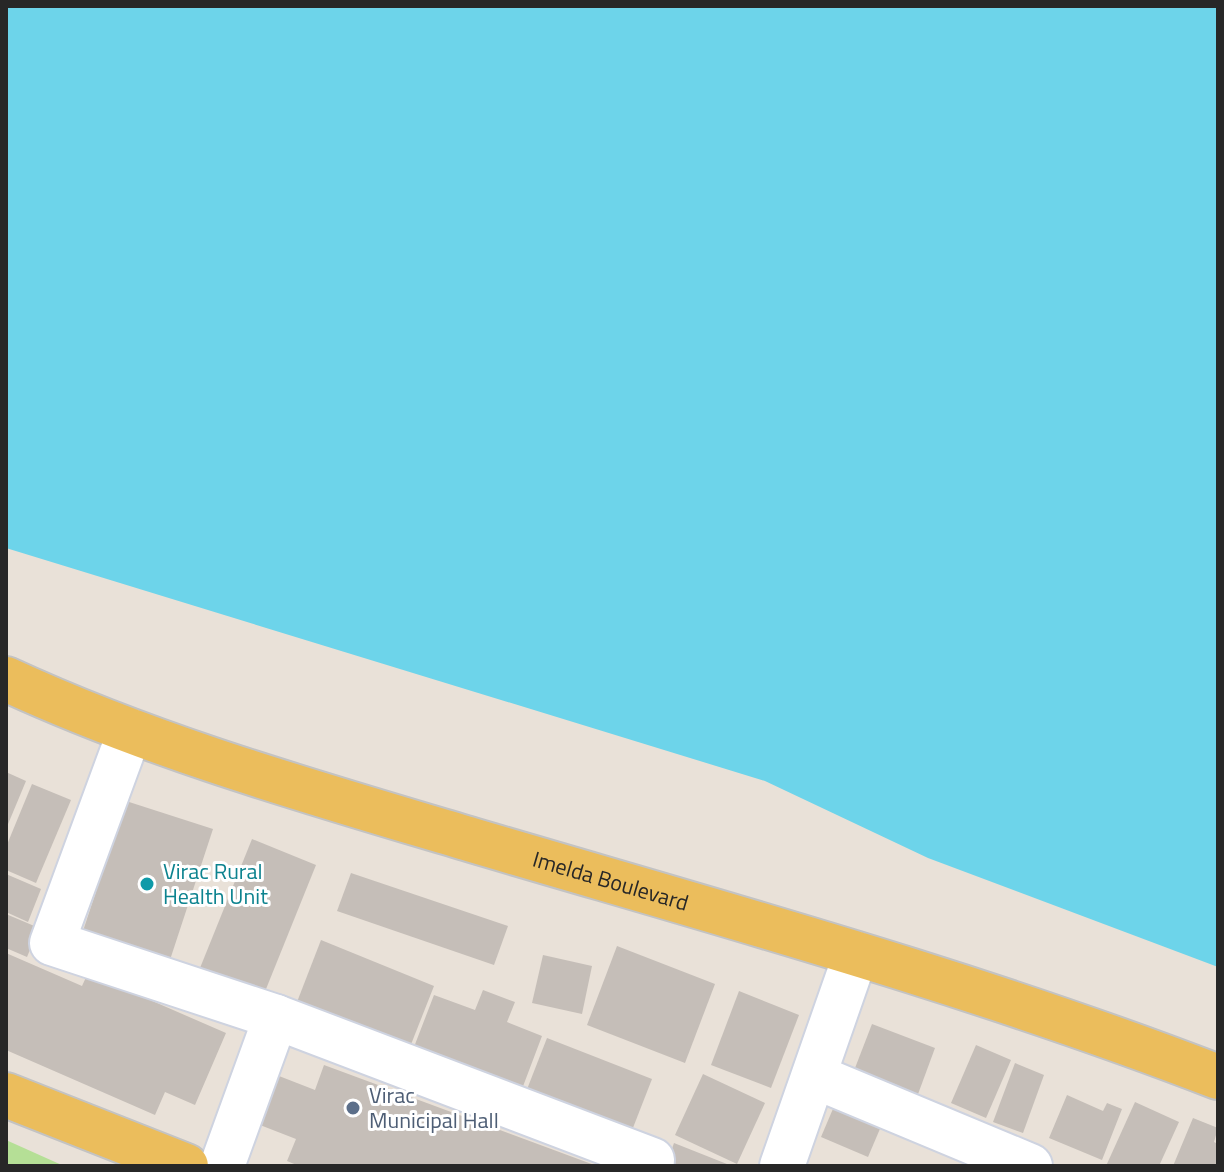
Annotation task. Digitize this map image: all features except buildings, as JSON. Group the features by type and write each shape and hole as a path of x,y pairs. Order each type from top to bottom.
{"main road":[{"name":"Imelda Boulevard","path":"6,679 130,731 331,798 856,954 1127,1042 1218,1077"},
{"path":"6,1095 186,1166"}],"street":[{"path":"130,731 52,943 276,1017 652,1160 650,1166"},
{"path":"782,1166 856,954"},
{"path":"222,1166 276,1017"},
{"path":"814,1076 1030,1166"}],"green space":[{"path":"6,1140 64,1166 6,1166"}],"water":[{"path":"6,6 1218,6 1218,967 928,858 765,781 6,548"}],"place":[{"name":"Virac Rural Health Unit","path":"147,884"},
{"name":"Virac Municipal Hall","path":"353,1108"}]}
